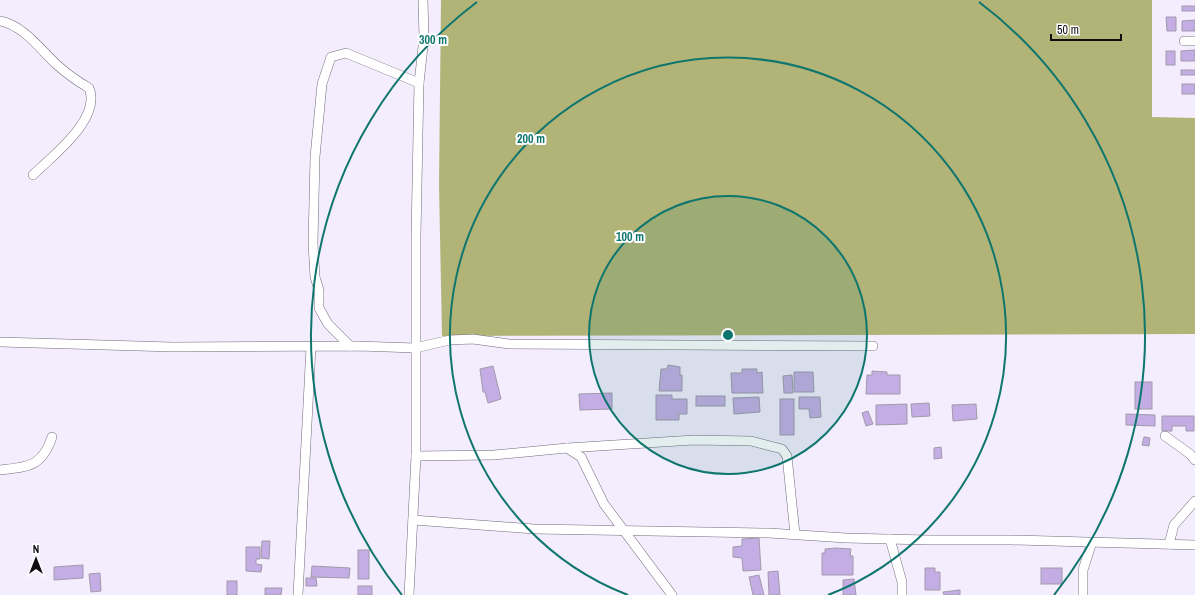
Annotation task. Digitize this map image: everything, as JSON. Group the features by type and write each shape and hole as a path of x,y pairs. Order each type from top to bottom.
{"street":[{"path":"410,595 416,456 415,348 419,82 424,38 423,0"},
{"path":"0,21 11,23 24,33 55,63 89,88 91,93 90,108 87,118 72,136 33,175"},
{"path":"1184,41 1195,41"},
{"path":"350,346 328,324 319,308 319,290 315,277 312,243 315,157 322,84 331,57 346,53 419,82"},
{"path":"0,342 173,347 350,346 415,348 450,340 473,339 509,344 873,346"},
{"path":"298,595 310,347"},
{"path":"1165,436 1190,454 1195,460"},
{"path":"0,470 24,468 41,459 52,437"},
{"path":"416,456 494,455 567,448 694,440 750,441 782,449 787,456 795,534"},
{"path":"567,448 581,457 604,504 672,595"},
{"path":"1169,544 1174,525 1195,500"},
{"path":"413,520 534,529 795,534 890,539 1195,545"},
{"path":"890,539 900,575 902,595"},
{"path":"1083,595 1083,570 1092,542"}],"green space":[{"path":"441,0 1152,0 1152,117 1195,118 1195,334 442,336 439,185"}],"building":[{"path":"1182,6 1195,6 1195,11 1182,11"},
{"path":"1166,17 1176,17 1176,31 1167,31"},
{"path":"1195,20 1195,31 1182,31 1182,21"},
{"path":"1195,50 1195,61 1181,61 1181,51"},
{"path":"1166,51 1175,51 1175,65 1166,65"},
{"path":"1181,70 1195,70 1195,75 1181,75"},
{"path":"1182,84 1195,84 1195,94 1182,94"},
{"path":"668,365 680,367 680,375 682,375 682,391 659,391 661,369 667,369"},
{"path":"493,366 501,399 488,403 485,392 483,392 480,369"},
{"path":"742,369 757,369 757,373 762,372 763,393 732,393 731,373 742,373"},
{"path":"872,371 887,372 887,375 900,375 900,394 866,394 867,375 872,375"},
{"path":"794,372 813,372 814,392 794,392"},
{"path":"792,375 793,393 784,393 783,376"},
{"path":"1135,382 1152,382 1152,409 1135,409"},
{"path":"612,393 612,409 580,410 579,394"},
{"path":"656,395 672,395 672,399 687,399 687,414 679,414 679,420 656,420"},
{"path":"696,396 725,396 725,406 696,406"},
{"path":"759,397 760,412 734,414 733,398"},
{"path":"799,397 820,397 821,417 810,418 809,409 799,409"},
{"path":"780,399 794,399 794,435 780,435"},
{"path":"929,403 930,416 912,417 911,404"},
{"path":"907,404 907,424 876,425 876,405"},
{"path":"976,404 977,419 953,421 952,405"},
{"path":"868,411 873,424 866,426 862,413"},
{"path":"1126,414 1155,415 1155,426 1126,425"},
{"path":"1162,416 1194,416 1194,431 1186,431 1186,426 1172,426 1172,431 1162,431"},
{"path":"1144,437 1150,438 1149,446 1142,445"},
{"path":"941,447 942,458 934,459 934,448"},
{"path":"759,538 761,570 743,571 742,558 733,557 733,547 742,546 742,539"},
{"path":"262,541 270,541 269,559 261,558"},
{"path":"246,547 260,547 260,559 256,559 256,564 262,565 261,572 246,571"},
{"path":"825,549 851,549 850,556 853,556 853,575 822,575 822,553 825,553"},
{"path":"358,550 369,550 369,579 358,579"},
{"path":"83,565 83,578 54,580 54,567"},
{"path":"312,566 350,568 349,578 311,577"},
{"path":"925,568 935,568 935,572 940,572 940,590 925,590"},
{"path":"1041,568 1062,568 1062,584 1041,584"},
{"path":"778,571 780,595 769,595 768,572"},
{"path":"100,573 101,591 91,592 89,574"},
{"path":"759,575 764,595 753,595 749,577"},
{"path":"306,578 316,578 317,586 306,586"},
{"path":"854,579 856,595 843,595 843,580"},
{"path":"227,581 237,581 237,595 227,595"},
{"path":"358,586 372,586 372,595 358,595"},
{"path":"265,588 282,588 281,595 265,595"},
{"path":"960,590 960,595 944,595 943,592"}]}
